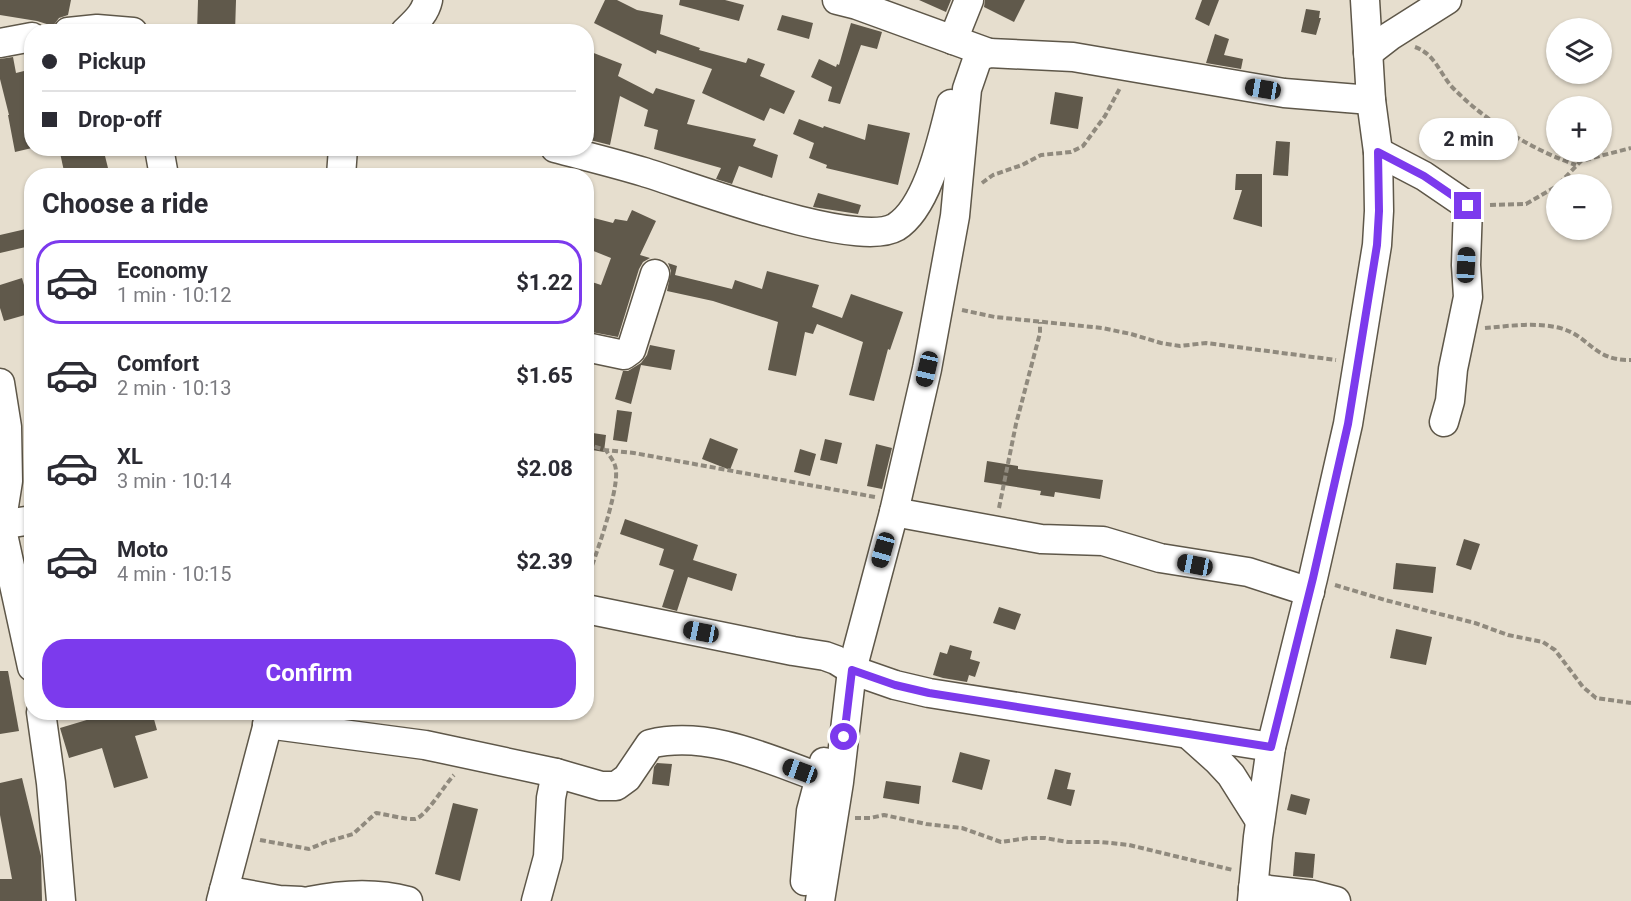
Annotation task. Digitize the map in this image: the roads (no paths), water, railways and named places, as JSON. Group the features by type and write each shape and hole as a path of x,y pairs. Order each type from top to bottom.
{"street":[{"path":"413,24 427,8 429,0"},
{"path":"837,0 953,40 983,55"},
{"path":"953,40 969,0"},
{"path":"1336,901 1313,895 1253,888 1271,747 1348,424 1377,245 1378,152 1371,100 1379,45 1365,0"},
{"path":"1379,45 1448,0"},
{"path":"0,43 24,38"},
{"path":"802,901 808,868 811,811 821,778 844,665 895,507 927,369 955,216 967,89 983,55"},
{"path":"584,156 802,222 870,232 895,227 918,205 939,150 957,75 965,61 983,55 1072,57 1284,93 1371,100"},
{"path":"1378,152 1424,176 1468,206 1466,265 1468,297 1453,369 1450,401 1444,422"},
{"path":"594,349 624,355 631,350 655,274"},
{"path":"0,383 6,427 8,481 0,525 24,632"},
{"path":"895,507 1041,539 1103,541 1160,558 1311,585"},
{"path":"0,525 24,521"},
{"path":"594,611 825,656 895,685 929,693 1271,747"},
{"path":"820,901 834,815 844,665"},
{"path":"42,720 51,783 61,901"},
{"path":"268,720 222,895 301,901"},
{"path":"281,720 478,755 601,786 616,786 635,770 641,755 650,744 667,740 694,740 758,755 821,778"},
{"path":"1188,734 1231,775 1260,821"},
{"path":"536,901 548,857 551,798 556,773"},
{"path":"310,901 334,896 372,894 408,901"}]}
